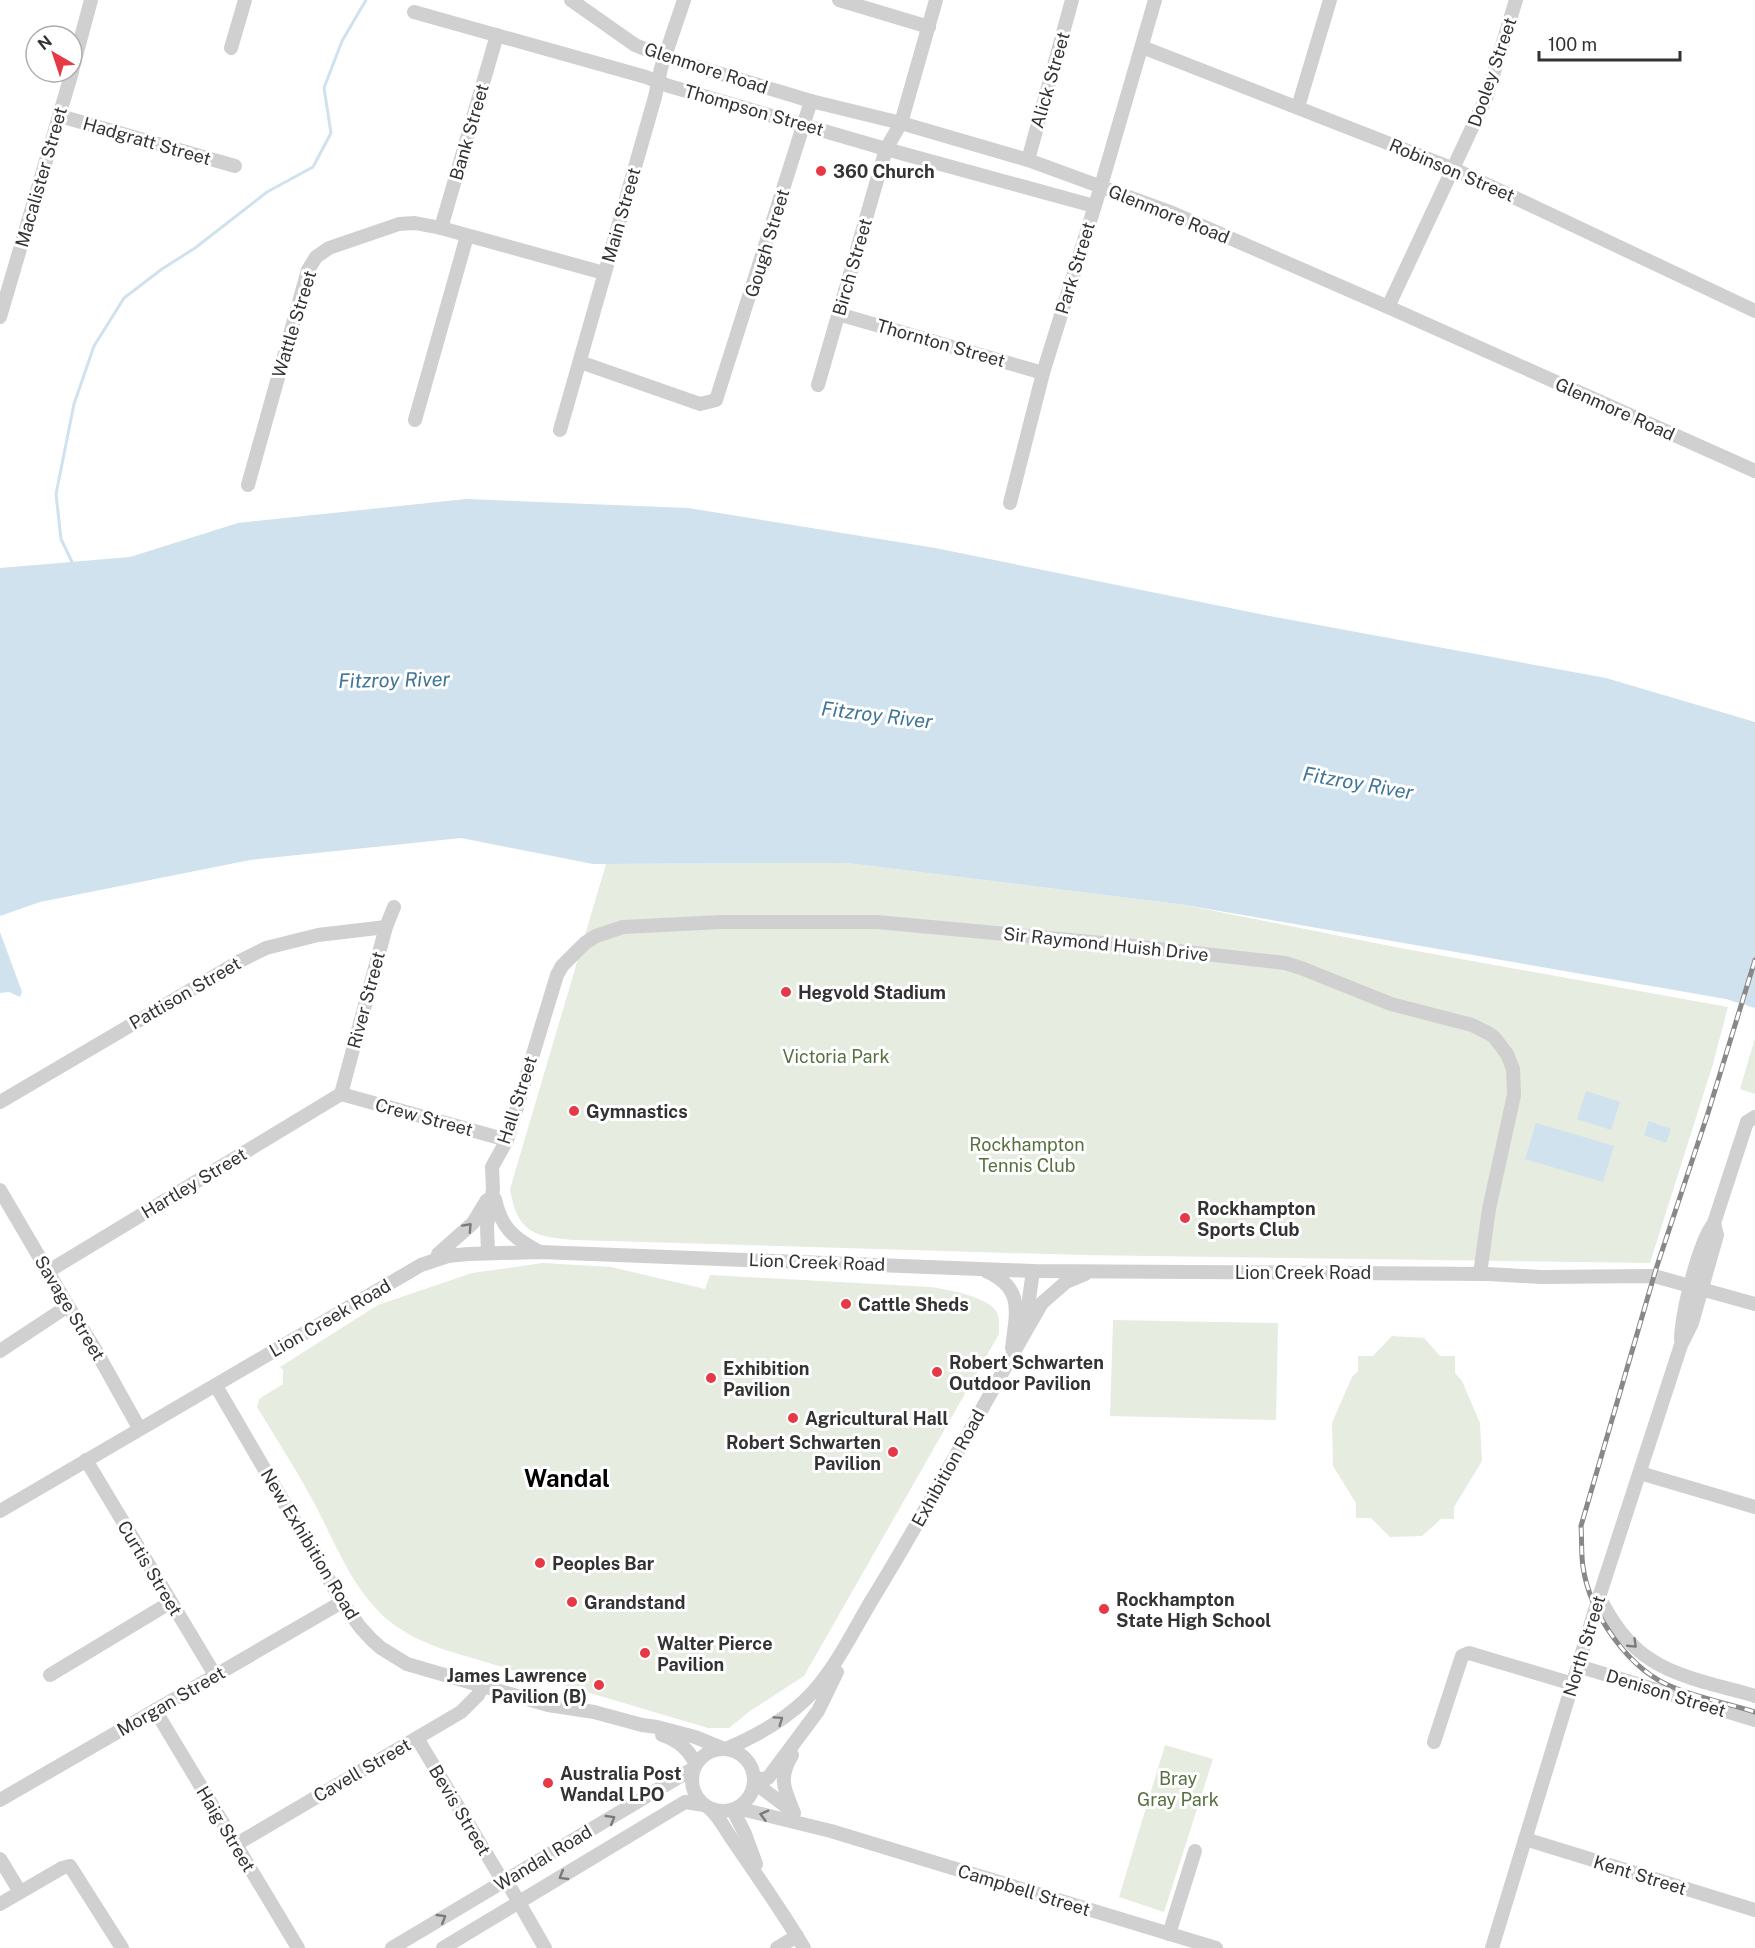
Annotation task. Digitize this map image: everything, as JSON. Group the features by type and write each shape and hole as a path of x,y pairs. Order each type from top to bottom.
{"street":[{"name":"Macalister Street","path":"84,26 91,0"},
{"path":"231,48 245,0"},
{"name":"Glenmore Road","path":"571,0 588,6 635,45 665,57 811,101 901,123 1028,159 1170,212 1755,471"},
{"name":"Main Street","path":"560,430 658,81 684,0"},
{"path":"839,0 929,27"},
{"name":"Birch Street","path":"818,385 886,149 901,123 936,0"},
{"name":"Alick Street","path":"1028,159 1072,0"},
{"name":"Park Street","path":"1010,503 1043,373 1155,0"},
{"path":"1298,106 1330,0"},
{"name":"Dooley Street","path":"1388,307 1486,98 1516,0"},
{"name":"Thompson Street","path":"414,12 886,149 1094,206"},
{"name":"Bank Street","path":"441,228 497,35"},
{"name":"Robinson Street","path":"1142,47 1298,106 1454,169 1755,311"},
{"name":"Macalister Street","path":"1,310 69,84"},
{"name":"Gough Street","path":"580,362 700,404 716,400 723,384 811,101"},
{"name":"Hadgratt Street","path":"60,116 235,166"},
{"name":"Wattle Street","path":"248,485 302,290 308,270 316,257 329,248 399,224 415,223 441,228"},
{"path":"441,228 604,273"},
{"path":"414,420 467,236"},
{"name":"Thornton Street","path":"838,314 1043,373"},
{"name":"River Street","path":"341,1094 386,927 394,907"},
{"name":"Sir Raymond Huish Drive","path":"573,954 596,936 622,927 722,922 871,921 1124,945 1292,965 1391,1004 1472,1024 1494,1037 1507,1054 1513,1069 1514,1081 1514,1095 1497,1169 1496,1210 1484,1274"},
{"name":"Pattison Street","path":"0,1102 266,948 318,935 386,927"},
{"name":"Hall Street","path":"488,1253 487,1226 493,1189 492,1167 507,1140 557,975 573,954"},
{"name":"Crew Street","path":"341,1094 507,1140"},
{"name":"Hartley Street","path":"47,1272 341,1094"},
{"name":"North Street","path":"1492,1948 1599,1597 1681,1345 1692,1323 1696,1287 1717,1235 1714,1223 1747,1122 1755,1117"},
{"path":"493,1189 499,1215 511,1233 522,1243 540,1251"},
{"path":"438,1259 438,1254 473,1222 493,1189"},
{"name":"Savage Street","path":"0,1190 139,1428"},
{"name":"Lion Creek Road","path":"0,1511 421,1265 448,1256 540,1251 1033,1271 1484,1274 1541,1277 1654,1276 1755,1304"},
{"name":"Exhibition Road","path":"979,1268 1009,1286 1015,1299 1016,1313 1011,1356"},
{"name":"Exhibition Road","path":"725,1748 754,1737 805,1700 822,1681 884,1580 1047,1297 1066,1282 1092,1270"},
{"name":"Exhibition Road","path":"1011,1356 1028,1306 1033,1271"},
{"path":"0,1351 68,1306"},
{"name":"New Exhibition Road","path":"216,1386 342,1602 360,1627 381,1648 415,1667 482,1687 548,1706 594,1713 657,1727 725,1748"},
{"name":"Curtis Street","path":"86,1461 215,1675"},
{"path":"1640,1473 1755,1507"},
{"name":"Exhibition Road","path":"794,1813 783,1778 786,1766 818,1711 884,1580"},
{"name":"Denison Street","path":"1599,1597 1620,1631 1653,1662 1680,1673 1755,1696"},
{"path":"50,1675 171,1602"},
{"name":"Morgan Street","path":"0,1800 342,1602"},
{"path":"1434,1742 1462,1656 1469,1653 1573,1684"},
{"name":"Denison Street","path":"1578,1666 1755,1720"},
{"name":"Cavell Street","path":"235,1845 461,1712 478,1695 482,1687"},
{"name":"Haig Street","path":"155,1710 298,1948"},
{"name":"Exhibition Road","path":"755,1781 768,1778 818,1711"},
{"name":"New Exhibition Road","path":"642,1725 678,1742 689,1752 695,1766"},
{"name":"Bevis Street","path":"417,1738 499,1875 506,1880 545,1948"},
{"path":"706,1806 725,1811 735,1809 746,1802 752,1793 755,1781 750,1763 744,1756 725,1748 707,1753 695,1766 692,1784 694,1792 706,1806 717,1815 801,1942 777,1948"},
{"name":"Wandal Road","path":"392,1948 695,1766"},
{"name":"Campbell Street","path":"755,1781 794,1813 831,1831"},
{"path":"654,1792 663,1804 662,1815"},
{"name":"Wandal Road","path":"443,1948 685,1802 706,1806"},
{"path":"735,1809 760,1878"},
{"name":"Campbell Street","path":"735,1809 831,1831 1216,1948"},
{"name":"Kent Street","path":"1525,1839 1755,1910"},
{"path":"1169,1934 1195,1851"},
{"path":"0,1858 20,1892"},
{"path":"0,1904 62,1868 70,1866 122,1948"}],"green space":[{"name":"Victoria Park","path":"847,863 1185,905 1400,948 1728,1007 1713,1064 1650,1263 1081,1255 575,1240 539,1234 523,1224 517,1215 510,1189 606,864"},
{"path":"1755,1038 1755,1094 1740,1089"},
{"path":"543,1263 611,1267 705,1289 710,1275 930,1287 976,1298 992,1306 997,1313 999,1334 804,1676 750,1711 729,1728 708,1728 445,1650 415,1638 395,1625 375,1608 353,1579 305,1485 257,1407 259,1399 283,1384 283,1370 280,1367 378,1305 472,1273"},
{"path":"1113,1320 1278,1323 1276,1420 1110,1416"},
{"path":"1392,1336 1424,1338 1440,1356 1455,1356 1455,1373 1462,1381 1480,1423 1482,1461 1454,1507 1454,1519 1441,1519 1422,1536 1390,1537 1371,1518 1356,1518 1356,1503 1333,1466 1332,1423 1352,1377 1358,1371 1358,1356 1373,1356"},
{"name":"Bray Gray Park","path":"1165,1745 1213,1759 1164,1912 1119,1897"}],"water":[{"name":"Fitzroy River","path":"466,499 688,508 935,548 1275,617 1606,678 1755,722 1755,1008 1726,999 1185,905 847,863 593,864 461,838 250,860 40,902 0,916 0,568 130,557 238,523"},
{"path":"0,932 22,992 20,997 9,992 0,993"},
{"path":"1586,1091 1620,1102 1611,1130 1577,1119"},
{"path":"1649,1121 1671,1129 1666,1143 1644,1135"},
{"path":"1536,1123 1614,1146 1603,1182 1525,1159"}],"waterway":[{"path":"73,564 61,539 56,494 74,404 94,346 124,298 162,269 195,248 267,192 313,167 331,133 324,88 342,41 366,0"}],"railway":[{"path":"1755,960 1708,1113 1656,1269 1581,1526 1582,1562 1587,1585 1603,1621 1614,1639 1628,1655 1642,1669 1675,1688 1755,1712"}],"place":[{"name":"360 Church","path":"821,171"},
{"name":"Hegvold Stadium","path":"786,992"},
{"name":"Gymnastics","path":"574,1111"},
{"name":"Rockhampton Sports Club","path":"1185,1218"},
{"name":"Cattle Sheds","path":"846,1304"},
{"name":"Robert Schwarten Outdoor Pavilion","path":"937,1372"},
{"name":"Exhibition Pavilion","path":"711,1378"},
{"name":"Agricultural Hall","path":"793,1418"},
{"name":"Robert Schwarten Pavilion","path":"893,1452"},
{"name":"Peoples Bar","path":"540,1563"},
{"name":"Grandstand","path":"572,1602"},
{"name":"Rockhampton State High School","path":"1104,1609"},
{"name":"Walter Pierce Pavilion","path":"645,1653"},
{"name":"James Lawrence Pavilion (B)","path":"599,1685"},
{"name":"Australia Post Wandal LPO","path":"548,1783"}],"district":[{"name":"Wandal","path":"567,1478"}],"park label":[{"name":"Rockhampton Tennis Club","path":"1027,1154"}]}
